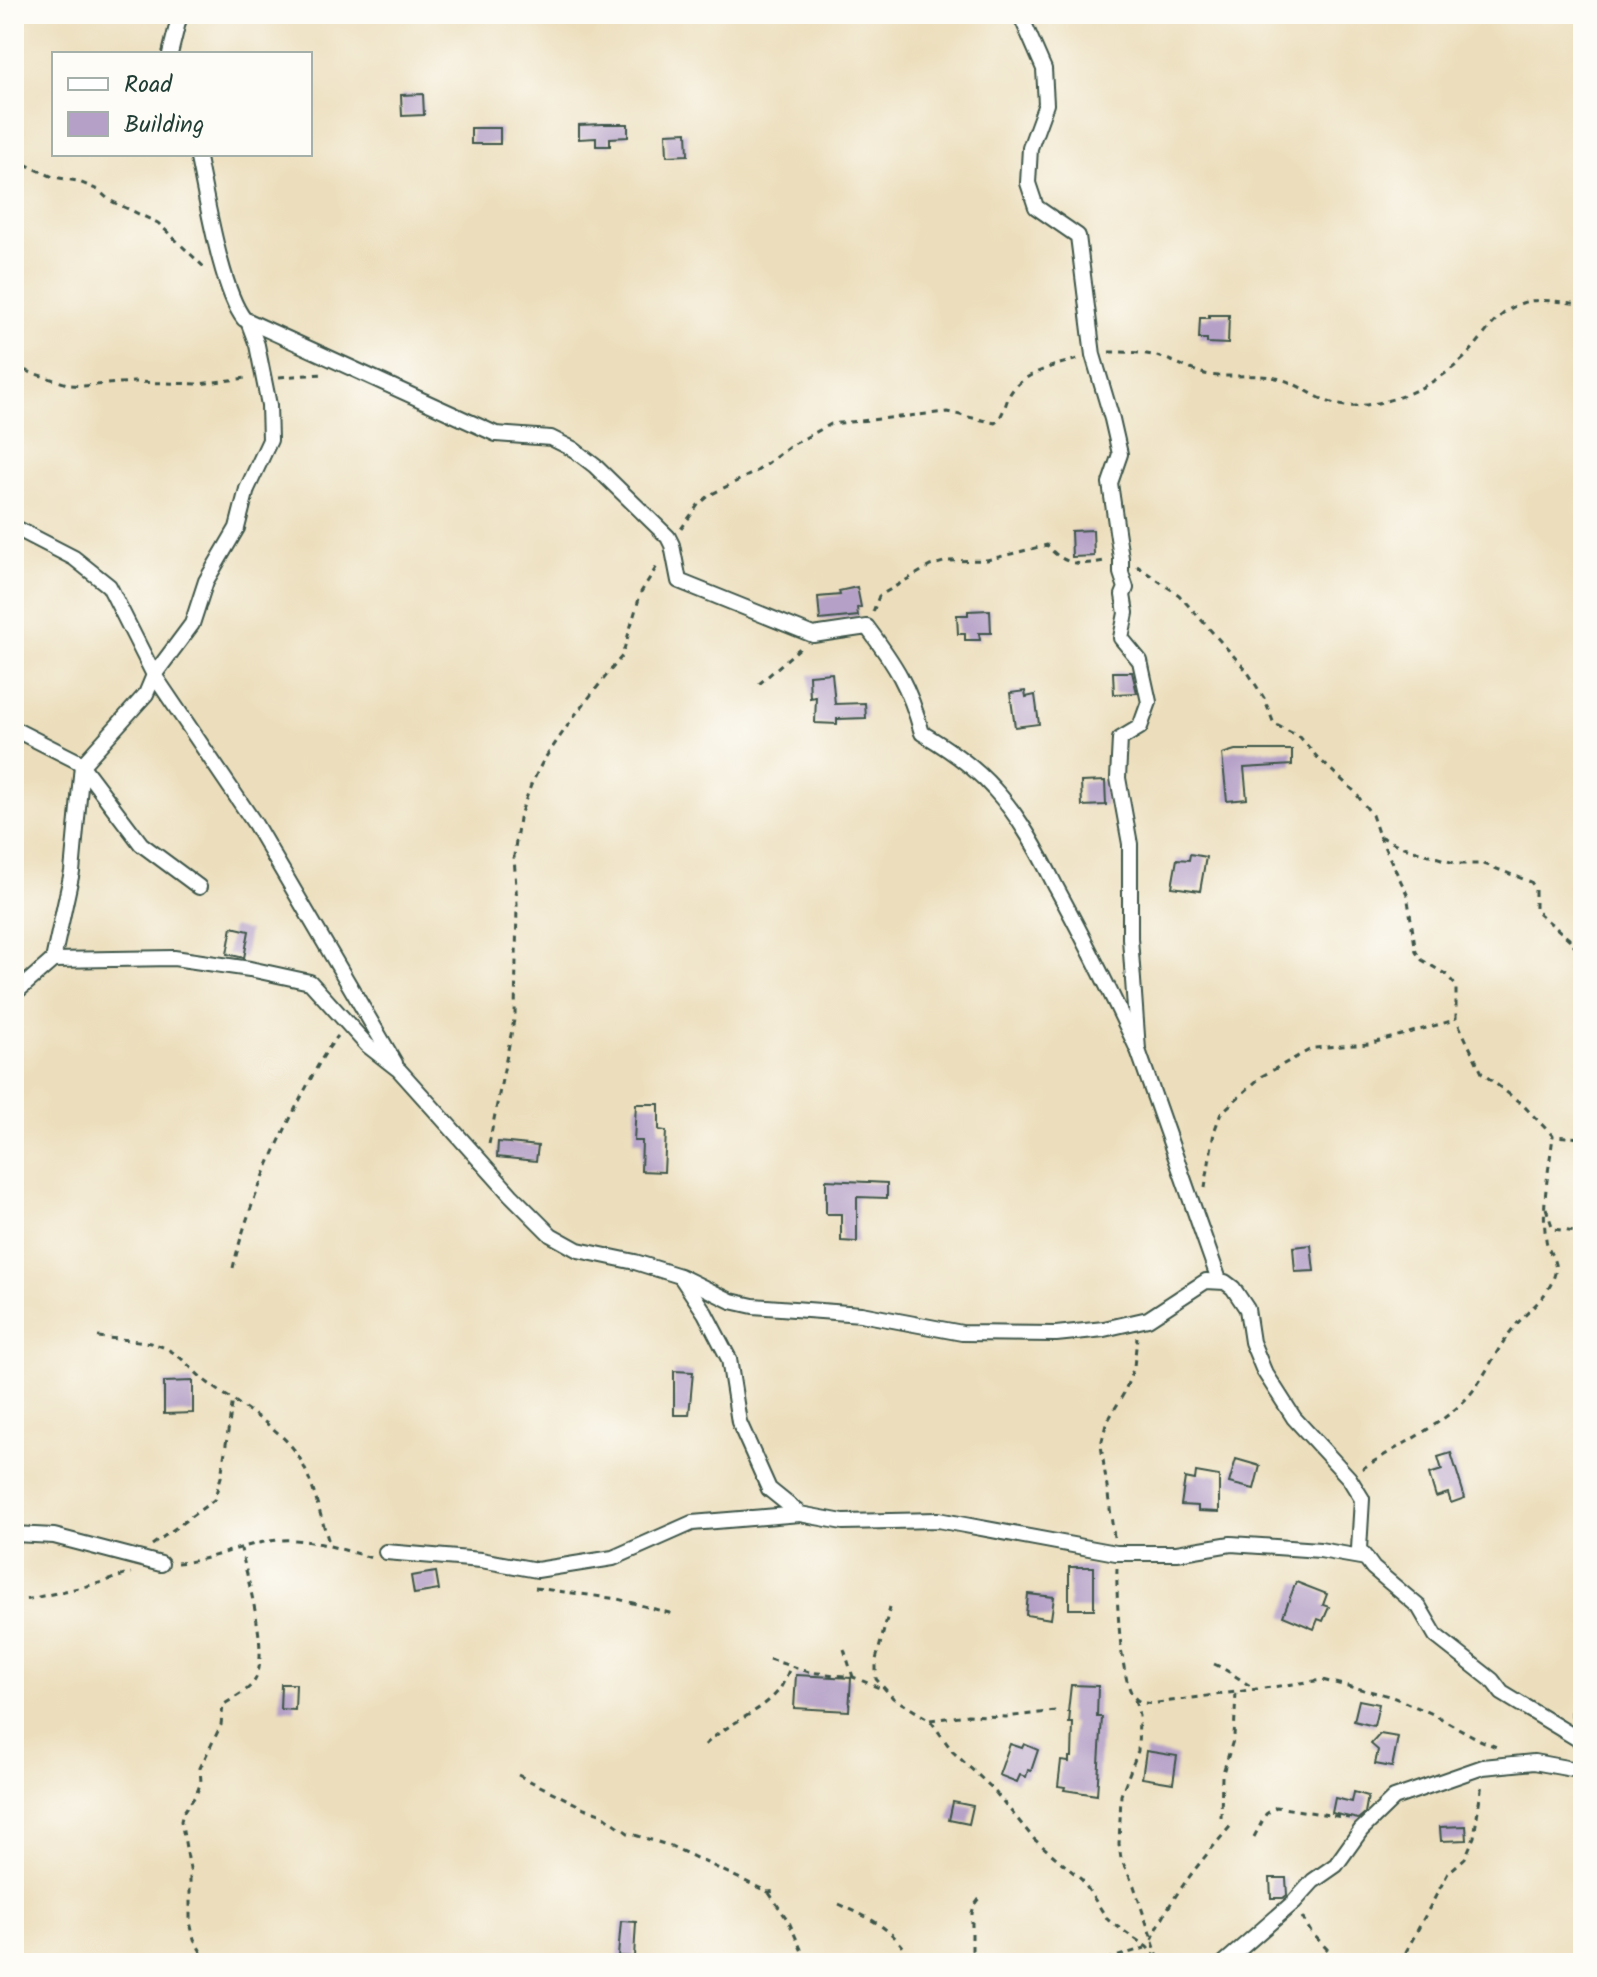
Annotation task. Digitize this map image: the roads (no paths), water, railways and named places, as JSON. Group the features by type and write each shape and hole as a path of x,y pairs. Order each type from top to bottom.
{"street":[{"path":"170,52 180,14"},
{"path":"1020,14 1044,69 1046,104 1030,148 1028,183 1036,207 1078,236 1093,355 1120,454 1110,483 1121,573 1126,588 1123,595 1126,613 1121,638 1140,661 1149,702 1140,727 1120,739 1118,778 1130,844 1130,938 1138,1050"},
{"path":"197,156 226,279 242,317 496,434 551,438 573,449 595,466 668,537 679,581 813,635 867,627 900,671 922,733 953,751 993,787 1010,807 1044,864 1138,1050 1219,1280"},
{"path":"14,994 53,960 72,872 82,765 146,694 154,675 192,624 206,581 237,528 247,489 270,440 269,405 257,345 248,321"},
{"path":"14,527 74,558 109,586 154,675 255,824 399,1070"},
{"path":"14,729 82,765 141,844 199,887"},
{"path":"53,960 174,958 310,982 367,1045 399,1070 484,1166 551,1235 564,1244 680,1276 731,1301 753,1306 861,1314 962,1333 1056,1334 1139,1322 1165,1310 1206,1281 1219,1280 1233,1288 1247,1309 1252,1342 1264,1371 1294,1418 1349,1478 1362,1499 1359,1549 1373,1568 1419,1607 1436,1636 1492,1680 1502,1693 1580,1739"},
{"path":"680,1276 705,1313 729,1359 739,1422 769,1489 800,1514"},
{"path":"386,1552 481,1560 537,1570 613,1558 692,1523 800,1514 843,1522 938,1520 1116,1553 1177,1553 1231,1544 1320,1550 1366,1558"},
{"path":"14,1534 54,1536 161,1564"},
{"path":"1224,1963 1294,1902 1313,1881 1336,1865 1369,1822 1394,1798 1483,1767 1534,1762 1583,1771"}]}
